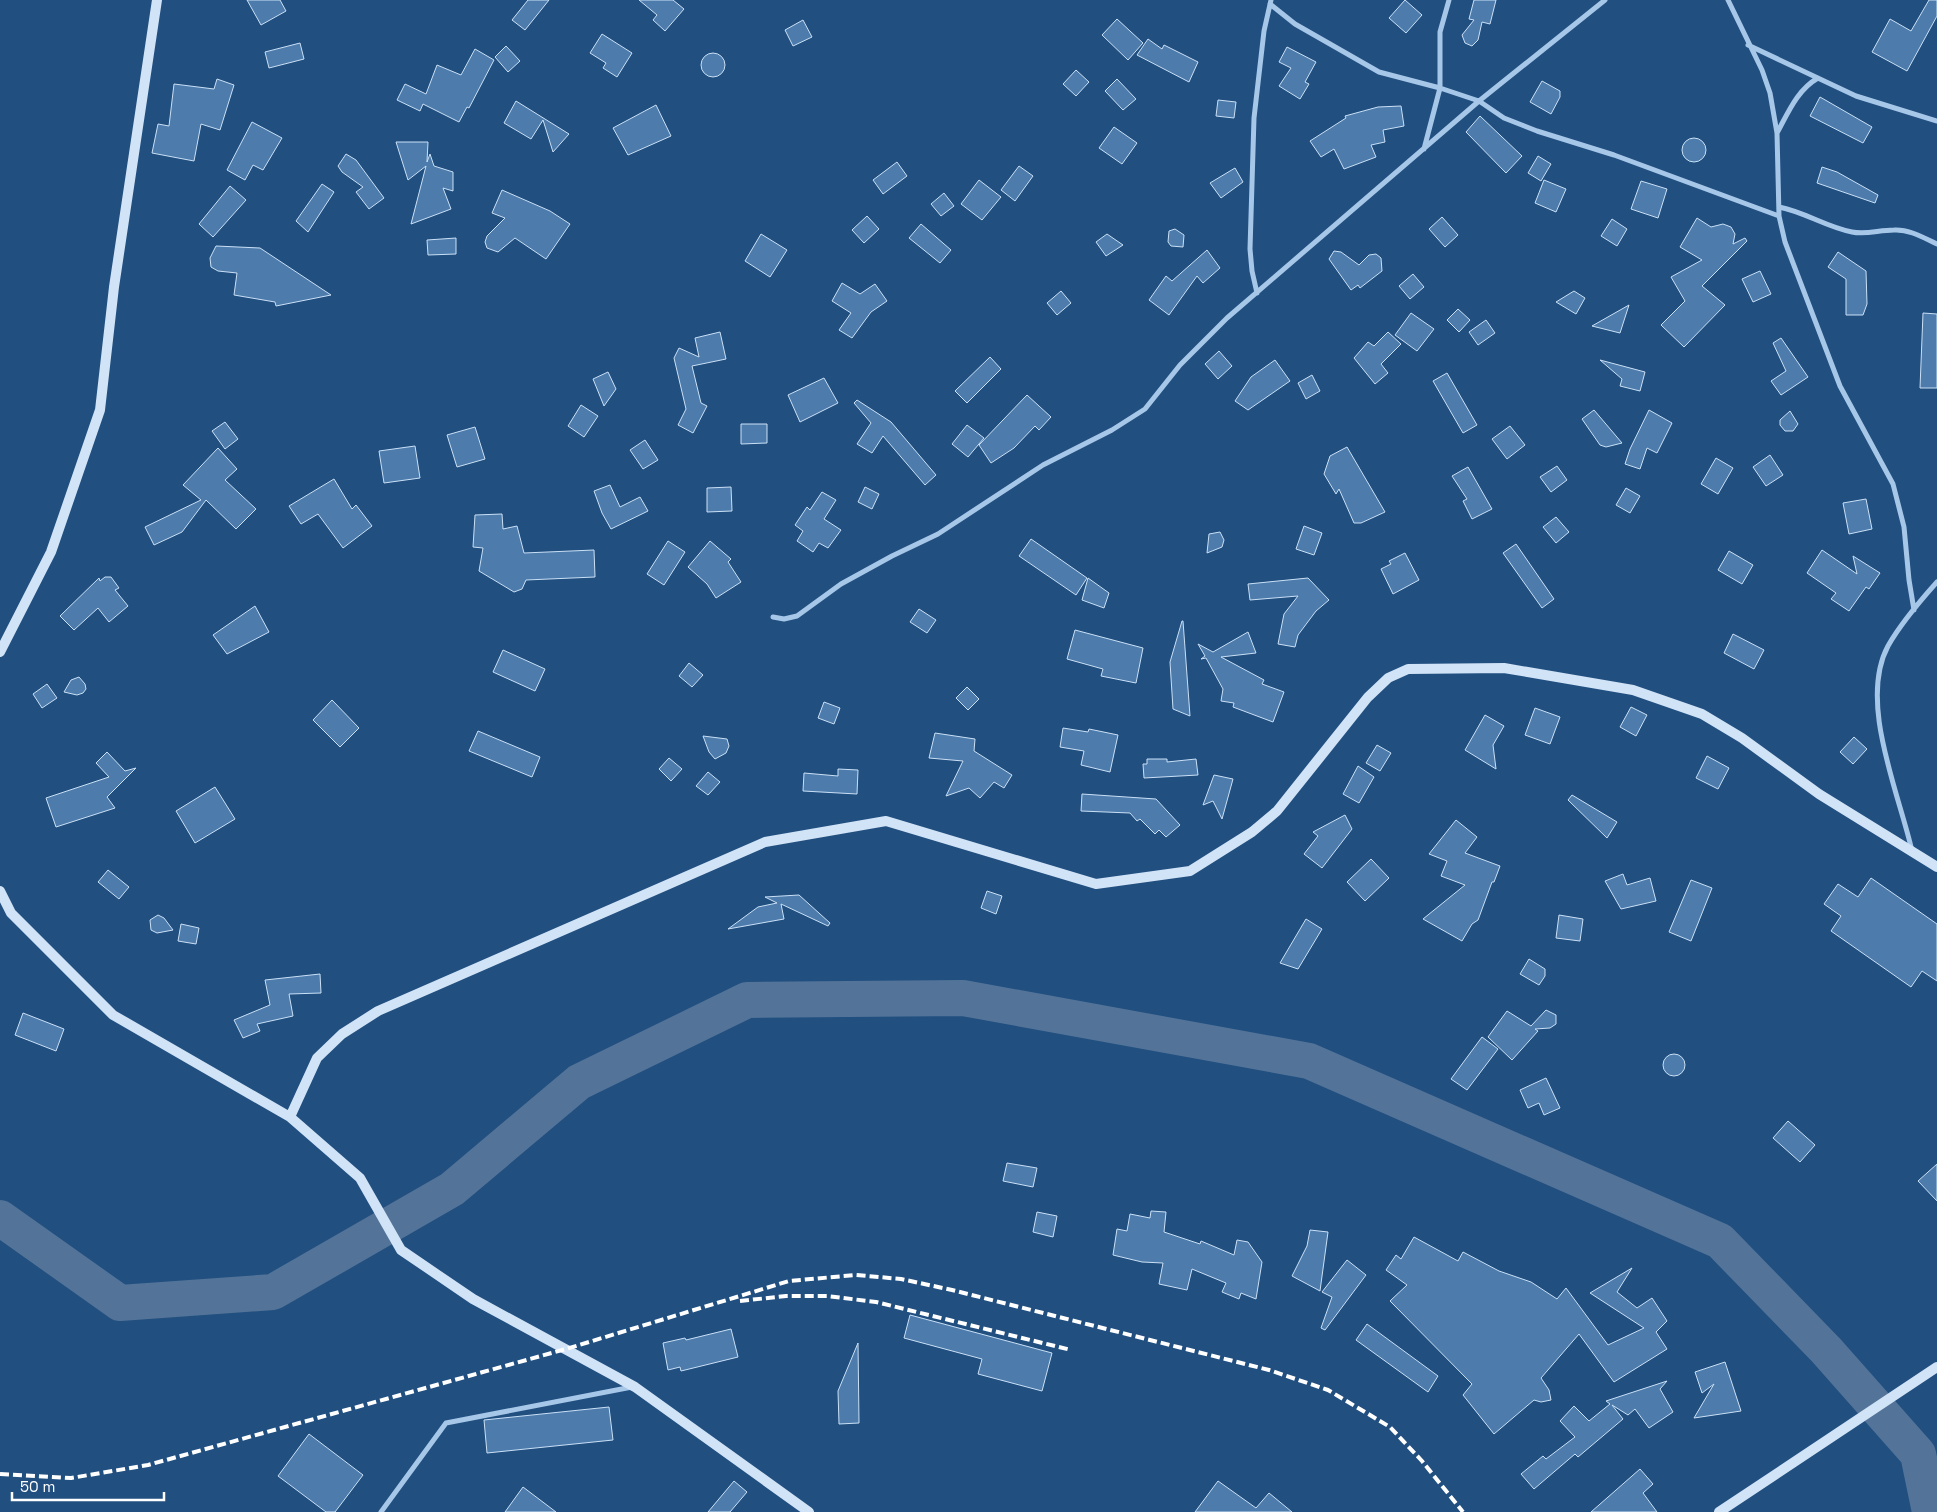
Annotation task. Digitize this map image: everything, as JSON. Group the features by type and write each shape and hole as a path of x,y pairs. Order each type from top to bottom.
{"street":[{"path":"0,652 51,552 100,410 114,287 157,0"},
{"path":"1423,150 1440,88 1440,32 1449,0"},
{"path":"773,616 784,619 796,616 841,584 892,556 938,534 1043,465 1112,430 1145,409 1180,366 1227,318 1479,101 1605,0"},
{"path":"1728,0 1748,45 1762,70 1770,93 1777,133 1779,216 1785,242 1840,386 1893,484 1904,527 1914,610"},
{"path":"1270,2 1295,24 1379,72 1440,88 1479,101 1504,118 1537,131 1614,155 1779,216"},
{"path":"1257,293 1250,250 1252,145 1255,108 1270,2"},
{"path":"1748,45 1856,96 1937,121"},
{"path":"1777,133 1799,94 1809,83 1818,78"},
{"path":"1779,207 1797,211 1838,229 1870,233 1895,230 1919,235 1937,244"},
{"path":"1912,851 1889,771 1880,730 1878,701 1882,663 1888,646 1937,582"},
{"path":"290,1117 317,1058 342,1034 378,1011 765,842 886,821 1096,884 1190,871 1252,832 1277,811 1368,697 1388,678 1408,669 1504,668 1633,690 1694,711 1742,738 1819,794 1937,867"},
{"path":"0,891 11,913 113,1015 290,1117 360,1178 401,1250 472,1299 634,1387 809,1512"},
{"path":"1719,1512 1937,1367"},
{"path":"381,1512 446,1423 634,1387"}],"building":[{"path":"247,0 280,0 286,11 261,25"},
{"path":"528,0 549,0 525,30 512,20"},
{"path":"639,0 673,0 684,9 665,31 653,20 657,15"},
{"path":"1405,0 1422,15 1406,33 1389,18"},
{"path":"1474,0 1496,0 1490,24 1482,22 1478,40 1472,46 1465,43 1462,35 1474,20 1469,19"},
{"path":"1929,0 1937,0 1937,16 1907,71 1872,52 1890,19 1911,31"},
{"path":"1117,19 1143,43 1128,60 1102,35"},
{"path":"803,20 812,37 793,46 785,30"},
{"path":"602,34 632,53 617,77 603,68 606,63 590,53"},
{"path":"1148,39 1162,49 1164,45 1198,62 1189,82 1137,55"},
{"path":"300,43 304,59 269,68 265,52"},
{"path":"506,46 520,61 508,72 495,57"},
{"path":"1287,47 1316,62 1305,82 1309,84 1300,99 1279,86 1291,68 1279,62"},
{"path":"475,49 494,60 469,108 467,107 459,122 423,104 420,111 397,100 405,84 426,94 437,65 461,75"},
{"path":"713,53 718,54 724,60 724,70 718,76 713,77 708,76 702,70 701,65 702,60 708,54"},
{"path":"1076,70 1089,82 1076,96 1063,84"},
{"path":"217,79 234,85 220,130 201,124 194,161 152,153 158,124 169,126 174,84 214,89"},
{"path":"1117,79 1136,99 1123,110 1105,91"},
{"path":"1542,81 1560,91 1560,97 1551,114 1530,102"},
{"path":"1820,97 1872,127 1863,143 1810,116"},
{"path":"1218,100 1236,102 1234,118 1216,116"},
{"path":"516,101 569,134 553,152 543,120 531,139 504,123"},
{"path":"656,105 671,136 628,155 613,128"},
{"path":"1401,106 1404,126 1383,130 1385,142 1371,145 1376,157 1344,169 1334,149 1321,157 1310,141 1346,118 1345,116 1378,107"},
{"path":"1480,116 1522,156 1506,173 1466,132"},
{"path":"252,122 282,138 263,170 253,165 245,180 227,170"},
{"path":"1114,127 1137,143 1122,164 1099,148"},
{"path":"1694,138 1699,139 1705,145 1705,155 1699,161 1694,162 1689,161 1683,155 1682,150 1683,145 1689,139"},
{"path":"396,142 428,142 427,162 430,154 434,166 453,172 453,191 443,188 451,209 411,224 426,166 408,180"},
{"path":"346,154 356,160 384,198 369,209 356,192 363,187 342,172 338,166"},
{"path":"1538,156 1551,164 1541,181 1528,173"},
{"path":"897,162 907,176 883,194 873,180"},
{"path":"1019,166 1033,176 1015,201 1001,190"},
{"path":"1822,167 1837,172 1878,195 1875,203 1817,183"},
{"path":"1235,168 1243,182 1221,198 1210,183"},
{"path":"979,180 1001,197 982,220 961,204"},
{"path":"1544,180 1566,189 1556,212 1535,203"},
{"path":"1641,181 1667,189 1658,218 1631,209"},
{"path":"322,184 334,192 308,232 296,221"},
{"path":"230,186 246,200 213,237 199,224"},
{"path":"502,190 550,211 570,224 546,259 515,238 498,252 487,248 485,242 487,236 505,218 492,213"},
{"path":"944,193 954,206 941,216 931,204"},
{"path":"867,216 879,229 864,243 852,230"},
{"path":"1442,217 1458,235 1445,247 1429,229"},
{"path":"1697,218 1711,227 1723,224 1731,227 1735,234 1733,244 1745,238 1747,241 1702,286 1725,305 1684,347 1661,325 1685,301 1671,277 1702,260 1680,247"},
{"path":"1612,219 1627,229 1617,246 1601,236"},
{"path":"921,224 951,250 940,263 909,238"},
{"path":"1175,229 1184,235 1183,247 1171,246 1168,242 1169,231"},
{"path":"761,234 787,250 770,277 745,261"},
{"path":"1107,234 1123,245 1106,256 1096,242"},
{"path":"456,238 456,254 428,255 427,240"},
{"path":"216,246 260,248 331,295 276,306 275,302 234,295 237,273 218,271 211,267 210,258"},
{"path":"1207,250 1220,268 1203,283 1197,276 1169,315 1149,300 1166,276 1172,281"},
{"path":"1334,251 1341,252 1359,265 1369,255 1376,254 1381,258 1382,271 1360,288 1358,285 1351,290 1329,259"},
{"path":"1838,252 1866,271 1867,304 1863,315 1846,315 1846,279 1828,267"},
{"path":"1760,271 1771,294 1753,302 1742,279"},
{"path":"1413,274 1424,287 1410,299 1399,286"},
{"path":"842,283 860,294 875,284 887,301 871,312 852,338 839,330 851,313 832,301"},
{"path":"1061,291 1071,303 1057,315 1047,303"},
{"path":"1574,291 1585,298 1576,314 1556,302"},
{"path":"1629,305 1620,333 1592,326"},
{"path":"1458,309 1470,320 1459,332 1447,320"},
{"path":"1411,313 1434,329 1417,351 1395,335"},
{"path":"1923,313 1937,314 1937,388 1920,388"},
{"path":"1486,320 1495,333 1478,345 1469,332"},
{"path":"720,332 726,359 692,366 701,403 707,406 693,433 678,425 686,409 674,358 679,348 699,357 695,338"},
{"path":"1388,332 1401,344 1381,364 1388,373 1375,384 1354,358 1368,342 1374,346"},
{"path":"1781,338 1808,377 1781,395 1771,381 1786,371 1773,343"},
{"path":"1219,351 1232,366 1218,379 1205,364"},
{"path":"990,357 1001,369 967,403 955,391"},
{"path":"1275,360 1290,381 1248,410 1235,401 1251,377"},
{"path":"1600,360 1645,372 1640,391 1620,386 1622,379"},
{"path":"608,372 616,389 604,406 593,379"},
{"path":"1447,373 1477,425 1463,433 1433,381"},
{"path":"1312,375 1320,391 1306,399 1298,383"},
{"path":"824,378 838,403 800,422 788,395"},
{"path":"1027,395 1051,417 1039,430 1035,426 1014,448 991,463 979,445"},
{"path":"857,400 891,422 936,475 925,485 883,436 872,453 857,444 871,423 854,403"},
{"path":"581,405 598,416 584,437 568,426"},
{"path":"1594,410 1622,443 1606,447 1600,445 1582,419"},
{"path":"1649,410 1672,423 1657,453 1647,448 1640,469 1625,464 1630,449"},
{"path":"1790,411 1798,424 1793,431 1785,431 1780,425 1780,420"},
{"path":"225,422 238,439 225,449 212,431"},
{"path":"741,424 767,424 767,443 741,444"},
{"path":"967,425 984,438 968,457 952,444"},
{"path":"1510,426 1525,445 1507,459 1492,439"},
{"path":"475,427 485,459 457,467 447,435"},
{"path":"645,440 658,460 643,469 630,450"},
{"path":"415,446 420,478 384,483 379,451"},
{"path":"1347,447 1385,512 1361,523 1354,523 1339,489 1336,494 1324,474 1330,456"},
{"path":"218,448 237,469 225,480 256,509 236,529 206,500 182,532 154,545 145,527 201,500 183,485"},
{"path":"1770,455 1783,475 1766,486 1753,467"},
{"path":"1716,458 1733,468 1718,494 1701,484"},
{"path":"1557,466 1567,480 1551,492 1540,477"},
{"path":"1468,467 1492,509 1472,519 1463,501 1467,499 1452,476"},
{"path":"334,479 352,509 356,505 372,526 343,548 318,514 301,524 289,506"},
{"path":"610,485 620,507 640,497 648,511 611,529 602,513 594,491"},
{"path":"731,487 732,511 707,512 707,488"},
{"path":"865,487 879,494 872,509 858,502"},
{"path":"1626,488 1640,496 1630,513 1616,505"},
{"path":"822,492 836,500 824,519 841,530 828,548 819,543 813,552 797,541 803,531 795,525 807,507 810,510"},
{"path":"1866,499 1872,529 1849,534 1843,503"},
{"path":"502,514 503,529 517,526 524,553 594,550 595,577 526,580 522,589 514,592 479,571 483,548 473,547 475,515"},
{"path":"1556,517 1569,532 1556,543 1543,527"},
{"path":"1304,526 1322,533 1314,555 1296,549"},
{"path":"1220,532 1224,540 1222,547 1207,553 1209,534"},
{"path":"1031,539 1087,578 1076,595 1019,556"},
{"path":"668,541 685,552 664,585 647,574"},
{"path":"710,541 731,559 728,562 741,582 716,598 707,584 688,567"},
{"path":"1516,544 1554,599 1542,608 1503,553"},
{"path":"1822,550 1857,574 1853,556 1880,573 1869,589 1866,587 1849,611 1831,599 1836,593 1807,573"},
{"path":"1729,551 1753,565 1742,584 1718,570"},
{"path":"1405,553 1419,580 1393,594 1381,569 1391,564 1389,561"},
{"path":"105,577 111,577 119,588 115,590 128,606 109,622 98,608 74,630 60,616 99,578 100,581"},
{"path":"1088,578 1109,593 1104,608 1082,600"},
{"path":"1308,578 1329,600 1316,611 1298,635 1295,647 1278,644 1284,614 1298,596 1250,600 1248,584"},
{"path":"255,606 269,632 227,654 213,635"},
{"path":"919,609 936,620 927,633 910,622"},
{"path":"1182,621 1190,716 1173,709 1170,662"},
{"path":"1075,630 1143,648 1136,683 1101,676 1103,669 1067,659"},
{"path":"1248,632 1256,653 1221,657 1264,680 1262,684 1284,692 1273,722 1233,707 1234,703 1221,701 1223,689 1206,658 1201,659 1205,656 1198,644 1213,652"},
{"path":"1733,634 1764,650 1754,669 1724,653"},
{"path":"503,650 545,669 535,691 493,672"},
{"path":"689,663 703,675 692,687 679,676"},
{"path":"79,677 85,684 86,689 83,693 77,695 64,692 71,680"},
{"path":"47,684 57,698 42,708 33,694"},
{"path":"967,687 979,699 968,710 956,698"},
{"path":"332,700 359,728 340,747 313,720"},
{"path":"824,702 840,708 834,724 818,718"},
{"path":"1631,707 1647,715 1636,736 1620,727"},
{"path":"1535,708 1560,717 1550,744 1525,735"},
{"path":"1485,715 1504,726 1493,745 1496,769 1465,750"},
{"path":"1063,728 1088,732 1089,729 1118,735 1110,772 1081,765 1084,751 1060,747"},
{"path":"478,731 540,757 532,777 469,751"},
{"path":"935,733 975,739 974,751 1012,775 1004,788 994,782 980,798 969,788 946,796 963,761 929,758"},
{"path":"703,736 727,739 729,746 726,753 715,759 709,752"},
{"path":"1854,737 1867,749 1853,764 1840,752"},
{"path":"1377,745 1391,753 1380,771 1366,763"},
{"path":"107,752 125,771 136,768 107,797 115,808 56,827 46,798 109,777 96,763"},
{"path":"1707,756 1729,768 1718,789 1696,778"},
{"path":"669,758 682,769 671,781 659,769"},
{"path":"1147,759 1167,759 1167,762 1196,759 1198,775 1144,778 1143,764 1147,764"},
{"path":"1358,766 1374,777 1359,803 1343,794"},
{"path":"838,769 858,770 857,794 803,791 804,773 838,776"},
{"path":"708,772 720,782 708,795 696,786"},
{"path":"1214,775 1233,779 1222,819 1213,801 1203,805"},
{"path":"215,787 235,819 195,843 176,811"},
{"path":"1082,794 1156,799 1180,825 1166,837 1159,830 1155,834 1140,819 1137,821 1130,813 1081,811"},
{"path":"1572,795 1617,822 1607,838 1568,800"},
{"path":"1345,815 1352,829 1322,868 1304,854 1318,836 1313,832"},
{"path":"1456,820 1477,837 1465,853 1500,866 1478,920 1472,924 1462,941 1423,919 1465,885 1441,876 1447,861 1429,854"},
{"path":"1371,859 1389,878 1365,901 1347,882"},
{"path":"108,870 129,887 119,899 98,882"},
{"path":"1623,874 1627,885 1650,878 1656,901 1621,909 1605,881"},
{"path":"1871,878 1937,924 1937,981 1922,971 1911,987 1831,931 1841,916 1824,904 1838,884 1858,897"},
{"path":"1691,880 1712,888 1691,941 1669,932"},
{"path":"987,891 1002,896 996,914 981,908"},
{"path":"799,895 830,923 828,926 781,904 784,919 728,929 758,907 777,903 765,897"},
{"path":"158,915 164,918 173,930 157,933 151,930 150,920"},
{"path":"1559,915 1583,919 1580,941 1556,938"},
{"path":"1306,919 1322,929 1298,969 1280,963"},
{"path":"181,924 199,928 196,944 178,941"},
{"path":"1529,959 1545,969 1545,976 1539,985 1520,974"},
{"path":"320,974 321,993 289,994 293,1016 257,1024 260,1031 243,1038 234,1020 270,1005 265,980"},
{"path":"1546,1010 1556,1015 1556,1024 1550,1028 1535,1029 1538,1031 1512,1060 1488,1037 1507,1011 1531,1026"},
{"path":"23,1013 64,1029 56,1051 15,1035"},
{"path":"1482,1037 1498,1049 1467,1090 1451,1079"},
{"path":"1674,1054 1682,1057 1685,1065 1682,1073 1674,1076 1666,1073 1663,1065 1666,1057"},
{"path":"1546,1078 1560,1108 1544,1115 1539,1103 1528,1108 1520,1090"},
{"path":"1788,1121 1815,1145 1800,1162 1773,1138"},
{"path":"1007,1163 1037,1168 1033,1187 1003,1181"},
{"path":"1937,1164 1937,1201 1918,1181"},
{"path":"1151,1211 1166,1212 1164,1232 1200,1244 1201,1241 1234,1255 1237,1240 1248,1242 1262,1262 1256,1299 1241,1293 1239,1299 1222,1292 1226,1283 1192,1269 1187,1290 1159,1284 1163,1263 1142,1262 1113,1255 1117,1229 1127,1231 1130,1214 1150,1218"},
{"path":"1037,1212 1057,1216 1053,1237 1033,1232"},
{"path":"1310,1230 1328,1232 1320,1291 1292,1276 1307,1246"},
{"path":"1414,1237 1458,1261 1463,1252 1499,1271 1531,1282 1557,1299 1566,1288 1608,1345 1644,1328 1590,1293 1632,1268 1617,1292 1637,1308 1652,1298 1667,1321 1656,1332 1667,1349 1614,1382 1579,1334 1541,1378 1549,1390 1551,1400 1541,1402 1534,1400 1494,1434 1463,1395 1472,1384 1390,1301 1407,1285 1386,1270 1396,1255 1401,1259"},
{"path":"1347,1260 1366,1275 1325,1330 1321,1328 1332,1297 1322,1292"},
{"path":"910,1315 1052,1353 1042,1391 978,1374 982,1359 904,1338"},
{"path":"1367,1324 1438,1376 1428,1392 1356,1340"},
{"path":"731,1329 738,1357 681,1371 680,1367 668,1370 663,1343 685,1338 686,1340"},
{"path":"858,1343 859,1423 839,1424 838,1391"},
{"path":"1725,1362 1741,1411 1694,1418 1714,1384 1702,1393 1695,1372"},
{"path":"1667,1381 1660,1389 1673,1412 1649,1428 1635,1409 1628,1415 1612,1405 1623,1419 1578,1457 1575,1454 1534,1489 1521,1474 1543,1456 1546,1459 1575,1437 1560,1421 1574,1406 1589,1421 1610,1404 1606,1401"},
{"path":"609,1407 613,1440 487,1453 484,1420"},
{"path":"309,1434 363,1475 335,1512 326,1512 278,1476"},
{"path":"1640,1469 1653,1484 1643,1493 1657,1512 1591,1512"},
{"path":"734,1481 747,1492 730,1512 708,1512"},
{"path":"1218,1481 1256,1508 1269,1493 1292,1512 1195,1512"},
{"path":"523,1487 556,1512 505,1512"}],"waterway":[{"path":"0,1218 120,1303 273,1292 452,1189 579,1082 747,1000 963,998 1309,1061 1720,1241 1826,1350 1918,1454 1930,1512"}],"railway":[{"path":"0,1474 71,1478 148,1465 566,1349 789,1281 856,1275 901,1279 952,1290 1269,1370 1328,1390 1390,1427 1422,1461 1463,1512"},
{"path":"740,1301 786,1296 827,1296 876,1302 1071,1350"}]}
